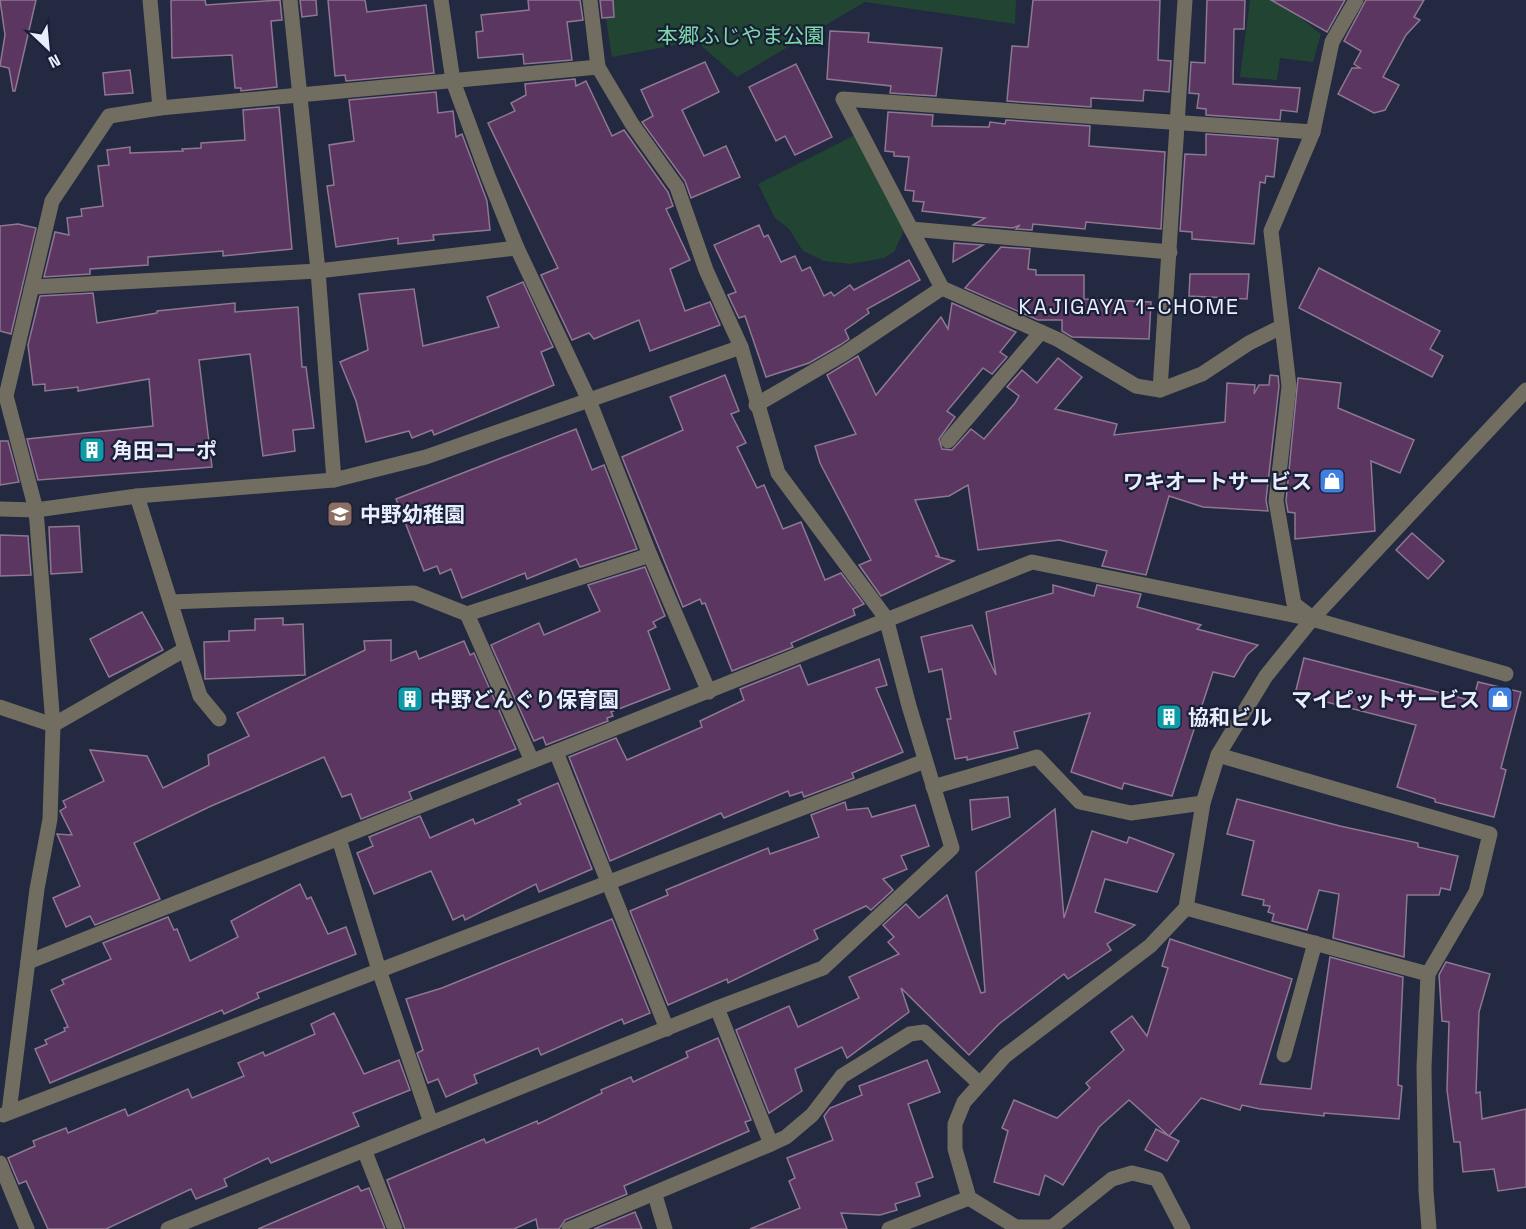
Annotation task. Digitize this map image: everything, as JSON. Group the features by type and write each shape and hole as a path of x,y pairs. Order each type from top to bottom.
{"street":[{"path":"150,0 160,108"},
{"path":"290,0 318,271 334,480"},
{"path":"441,0 453,81 517,248 588,398 650,555 709,692"},
{"path":"168,1229 365,1152 431,1123 717,1008 823,968 883,915 952,848 925,761 886,618 778,473 756,405 741,346 706,270 677,187 632,124 598,67 590,0"},
{"path":"1160,390 1185,0"},
{"path":"1312,619 1294,604 1276,501 1289,386 1271,231 1313,132 1332,42 1356,0"},
{"path":"598,67 160,108 109,116 52,201 6,396 36,510 53,725 50,819 4,1114 925,761"},
{"path":"1281,327 1249,343 1202,374 1160,390 1136,386 1041,332 942,288 843,99 1178,120 1313,132"},
{"path":"911,229 1170,252"},
{"path":"33,287 318,271 517,248"},
{"path":"756,405 845,353 942,288"},
{"path":"948,441 1041,332"},
{"path":"0,509 36,510 137,496 334,480 426,457 588,398 741,346"},
{"path":"1184,1229 1157,1179 1132,1173 1112,1179 1052,1227 1016,1227 969,1198 955,1149 955,1124 964,1102 1005,1056 1150,945 1186,908 1203,803 1218,755 1266,676 1312,619 1526,390"},
{"path":"137,496 200,696 219,719"},
{"path":"171,602 414,593 467,614 650,555"},
{"path":"28,962 709,692 886,618 1032,562 1312,619 1506,674"},
{"path":"467,614 532,761"},
{"path":"0,707 53,725 184,650"},
{"path":"556,752 667,1029"},
{"path":"1218,755 1490,834 1476,892 1428,974 1424,1068 1426,1191 1429,1229"},
{"path":"933,787 1037,757 1080,802 1131,813 1203,803"},
{"path":"339,839 379,970 431,1123"},
{"path":"1186,908 1428,974"},
{"path":"1284,1055 1315,943"},
{"path":"717,1008 771,1144"},
{"path":"569,1229 655,1195 786,1137 812,1115 842,1076 910,1034 924,1032 980,1084"},
{"path":"365,1152 395,1229"},
{"path":"0,1163 27,1229"},
{"path":"655,1195 665,1229"},
{"path":"889,1229 969,1198"}],"green space":[{"name":"本郷ふじやま公園","path":"603,0 1016,0 1015,24 865,2 737,77 696,41 612,57"},
{"path":"1250,0 1277,0 1321,34 1313,62 1280,58 1277,80 1240,77"},
{"path":"859,133 908,222 894,252 884,258 850,264 824,261 803,251 789,229 775,218 758,184"}],"building":[{"path":"0,0 36,0 15,91 13,91 9,68 0,66 5,35"},
{"path":"171,0 205,0 206,5 280,0 282,20 271,21 277,87 241,91 241,88 235,88 232,55 172,58"},
{"path":"300,0 316,0 317,15 302,17"},
{"path":"328,0 365,0 367,12 426,5 434,73 346,81 345,75 335,76"},
{"path":"528,0 580,0 583,20 567,22 572,60 524,64 523,54 478,58 476,32 483,31 481,15 529,10"},
{"path":"600,0 613,0 614,17 602,18"},
{"path":"1033,0 1160,0 1158,60 1171,61 1169,92 1144,90 1143,101 1091,98 1091,107 1007,101 1012,46 1028,47"},
{"path":"1207,0 1245,0 1244,29 1234,29 1233,84 1300,88 1297,112 1281,110 1280,120 1206,115 1206,109 1197,108 1199,94 1189,93 1191,62 1205,63"},
{"path":"1271,0 1345,0 1327,32"},
{"path":"1366,0 1424,0 1414,17 1420,20 1406,35 1383,77 1399,85 1385,110 1374,113 1338,94 1352,68 1360,68 1354,64 1361,51 1344,41"},
{"path":"830,31 869,33 868,42 942,48 936,96 890,93 891,86 827,79"},
{"path":"705,62 719,92 682,110 704,156 726,146 740,177 691,198 685,181 642,122 653,116 641,90"},
{"path":"796,64 832,137 795,155 785,136 776,141 749,87"},
{"path":"130,70 133,93 105,95 103,73"},
{"path":"575,79 576,86 586,81 612,136 624,130 668,192 673,206 666,209 690,260 670,269 685,311 710,302 720,325 650,351 639,320 594,339 589,333 572,340 541,275 558,268 488,123 515,111 511,103 526,95 525,84"},
{"path":"436,92 438,113 453,111 456,137 462,134 487,201 490,230 433,235 434,240 398,244 398,238 336,247 327,186 334,185 329,145 354,141 349,100"},
{"path":"279,107 292,249 223,256 223,251 148,257 148,265 90,269 90,274 44,277 55,232 69,235 67,218 82,216 81,209 103,206 98,166 109,165 107,150 130,147 130,153 183,151 182,149 201,148 201,143 245,140 243,110"},
{"path":"888,112 933,115 932,126 989,127 990,122 1005,124 1006,120 1090,126 1089,146 1165,152 1161,229 1086,222 1085,229 1033,224 1032,230 1016,229 1020,225 1013,228 973,225 985,218 922,211 924,202 913,201 914,191 905,190 909,157 894,156 894,152 885,151"},
{"path":"1206,134 1278,139 1274,177 1266,176 1265,183 1260,182 1254,244 1192,239 1192,232 1180,231 1185,154 1206,155"},
{"path":"18,224 36,228 11,334 0,331 0,226"},
{"path":"759,225 764,237 768,235 781,262 795,256 802,271 810,267 824,296 831,292 834,296 850,285 854,290 909,260 920,280 867,309 869,313 845,330 849,339 840,345 809,363 766,377 745,316 739,318 728,295 736,292 714,245"},
{"path":"954,243 983,245 953,262"},
{"path":"1001,247 1030,249 1028,269 1036,270 1036,275 1084,275 1084,299 1151,302 1149,339 1072,337 1062,331 1062,320 1038,320 965,288"},
{"path":"1319,268 1440,331 1430,349 1443,356 1432,377 1299,308"},
{"path":"1190,274 1249,274 1247,299 1189,296"},
{"path":"523,282 553,347 541,352 554,385 434,435 432,430 412,438 409,431 366,442 356,401 340,362 368,350 359,294 414,289 423,346 499,327 487,297"},
{"path":"93,293 97,323 157,313 157,311 235,303 235,312 298,307 302,367 306,367 314,428 293,430 295,451 263,456 250,354 199,360 212,467 38,480 27,439 153,426 149,379 78,391 78,387 45,391 45,384 33,385 28,345 40,296"},
{"path":"952,303 1016,332 1000,352 1007,357 992,374 983,368 947,411 955,417 939,439 942,449 952,450 971,429 984,439 1019,396 1007,387 1022,370 1037,383 1058,358 1082,377 1055,409 1117,424 1114,435 1225,422 1227,383 1255,385 1254,394 1259,385 1269,385 1270,375 1278,376 1279,386 1266,500 1268,511 1203,507 1169,496 1146,575 1102,566 1107,551 1059,540 978,550 968,485 949,496 915,500 939,556 935,556 954,561 881,596 859,565 871,560 820,463 815,446 856,434 827,375 858,356 876,395 941,317 948,329"},
{"path":"725,375 739,411 731,414 746,443 737,447 757,488 764,485 783,529 801,522 825,580 841,573 864,604 853,609 855,615 791,643 793,647 732,671 705,603 702,604 700,599 683,607 622,457 683,430 670,397"},
{"path":"1298,378 1341,383 1338,408 1414,440 1400,473 1371,461 1375,531 1295,539 1295,513 1288,512 1286,501"},
{"path":"576,429 592,470 604,465 637,549 580,567 576,559 527,579 525,573 462,598 451,569 440,574 437,566 424,571 396,499"},
{"path":"0,441 8,441 19,482 0,485"},
{"path":"79,526 82,572 51,574 49,527"},
{"path":"1412,533 1444,561 1428,579 1396,550"},
{"path":"0,535 28,536 31,575 0,576"},
{"path":"645,567 665,616 653,622 656,627 648,631 670,689 611,712 613,716 607,718 608,721 546,745 543,737 534,741 491,645 539,623 544,635 600,611 588,585"},
{"path":"1053,585 1094,596 1097,585 1141,594 1137,607 1201,625 1197,629 1258,645 1247,655 1234,677 1213,672 1172,796 1124,783 1122,789 1071,772 1090,713 1014,732 1018,748 967,760 967,757 955,759 947,719 951,719 942,669 929,672 921,637 972,625 996,675 986,612 1053,593"},
{"path":"142,612 163,650 109,677 90,639"},
{"path":"283,618 283,625 303,624 305,675 205,679 204,642 229,641 229,631 255,630 255,619"},
{"path":"391,640 391,661 416,651 419,659 464,641 470,655 474,653 516,749 409,792 412,799 361,819 351,794 342,797 324,757 209,807 134,843 160,899 95,925 90,916 66,927 53,898 80,886 57,834 72,835 60,811 66,807 63,801 104,781 90,750 147,756 163,788 209,765 208,755 249,736 237,713 365,650 364,641"},
{"path":"1304,658 1473,701 1478,682 1521,692 1501,768 1506,770 1494,817 1435,802 1435,799 1397,787 1416,725 1295,694"},
{"path":"879,659 887,685 876,688 903,752 852,773 854,778 804,797 802,792 790,796 788,791 724,818 721,813 610,861 569,757 616,738 627,760 702,727 700,721 744,700 740,689 800,665 808,685"},
{"path":"558,783 592,869 539,892 536,884 465,920 463,915 453,920 431,871 374,894 357,853 373,846 369,837 420,816 430,838 473,819 475,824 521,804 518,800"},
{"path":"1008,797 1010,817 972,830 970,800"},
{"path":"1237,799 1340,826 1418,843 1418,847 1458,856 1450,890 1441,888 1439,895 1407,895 1404,957 1333,938 1339,894 1319,890 1307,930 1272,921 1274,914 1268,912 1270,906 1263,905 1264,900 1242,895 1254,841 1227,834"},
{"path":"845,802 847,810 868,808 872,817 915,805 929,846 901,856 907,869 883,879 893,890 871,910 866,906 814,930 818,939 728,983 727,979 668,1005 630,911 668,895 666,890 768,848 770,854 819,837 811,815"},
{"path":"1055,809 1064,918 1092,831 1127,843 1129,837 1174,854 1157,892 1105,879 1095,912 1135,925 1107,944 1111,950 1068,979 1064,974 999,1024 969,1055 901,988 909,1012 847,1058 842,1047 795,1069 802,1091 769,1113 736,1030 789,1006 798,1027 859,998 849,977 899,954 888,942 894,937 883,925 906,904 919,918 947,895 981,993 985,992 976,872"},
{"path":"300,884 307,899 311,897 328,934 346,927 356,954 257,993 259,998 224,1014 222,1010 50,1083 35,1049 47,1044 45,1040 65,1031 64,1028 68,1027 51,990 64,984 62,980 111,959 103,943 168,917 174,930 177,929 190,961 238,937 231,921"},
{"path":"612,919 650,1013 624,1024 622,1019 541,1055 538,1048 474,1075 477,1083 446,1097 438,1079 428,1083 417,1053 423,1050 406,999 442,988"},
{"path":"1170,939 1292,979 1260,1084 1311,1089 1330,957 1403,977 1398,1085 1402,1086 1399,1119 1324,1113 1324,1116 1242,1105 1240,1110 1201,1098 1169,1136 1129,1100 1099,1127 1063,1185 1045,1175 1039,1195 994,1182 1008,1131 1002,1128 1014,1100 1057,1118 1090,1088 1086,1083 1124,1050 1111,1032 1132,1016 1147,1036 1168,968 1162,966"},
{"path":"1446,962 1490,974 1479,1012 1476,1093 1480,1092 1482,1119 1526,1109 1526,1187 1498,1191 1494,1169 1463,1172 1460,1142 1454,1142 1447,1090 1449,1022 1442,1021 1439,975"},
{"path":"334,1013 364,1074 399,1060 410,1090 353,1113 359,1126 271,1163 268,1158 224,1179 227,1186 196,1199 191,1189 106,1229 48,1229 26,1181 19,1184 8,1158 35,1146 33,1141 66,1128 68,1133 125,1109 128,1116 188,1089 192,1098 244,1076 238,1063 263,1052 265,1056 315,1034 311,1024"},
{"path":"718,1038 751,1120 745,1122 749,1131 624,1186 627,1194 565,1220 559,1229 538,1229 536,1219 514,1229 405,1229 387,1180 484,1139 486,1143 537,1121 538,1124 602,1093 601,1090 631,1077 633,1082 688,1057 686,1052"},
{"path":"927,1060 940,1092 908,1104 933,1177 916,1183 920,1196 895,1204 897,1210 880,1215 841,1213 847,1229 750,1229 800,1208 789,1181 795,1178 787,1158 833,1140 824,1116 830,1108 862,1095 859,1086"},
{"path":"1156,1129 1179,1141 1167,1161 1145,1150"},
{"path":"358,1186 361,1191 369,1188 385,1229 258,1229"},
{"path":"635,1212 642,1229 594,1229"}],"place":[{"name":"角田コーポ","path":"92,450"},
{"name":"ワキオートサービス","path":"1332,481"},
{"name":"中野幼稚園","path":"340,514"},
{"name":"中野どんぐり保育園","path":"410,699"},
{"name":"マイピットサービス","path":"1500,699"},
{"name":"協和ビル","path":"1169,717"}],"district":[{"name":"KAJIGAYA 1-CHOME","path":"1129,306"}]}
